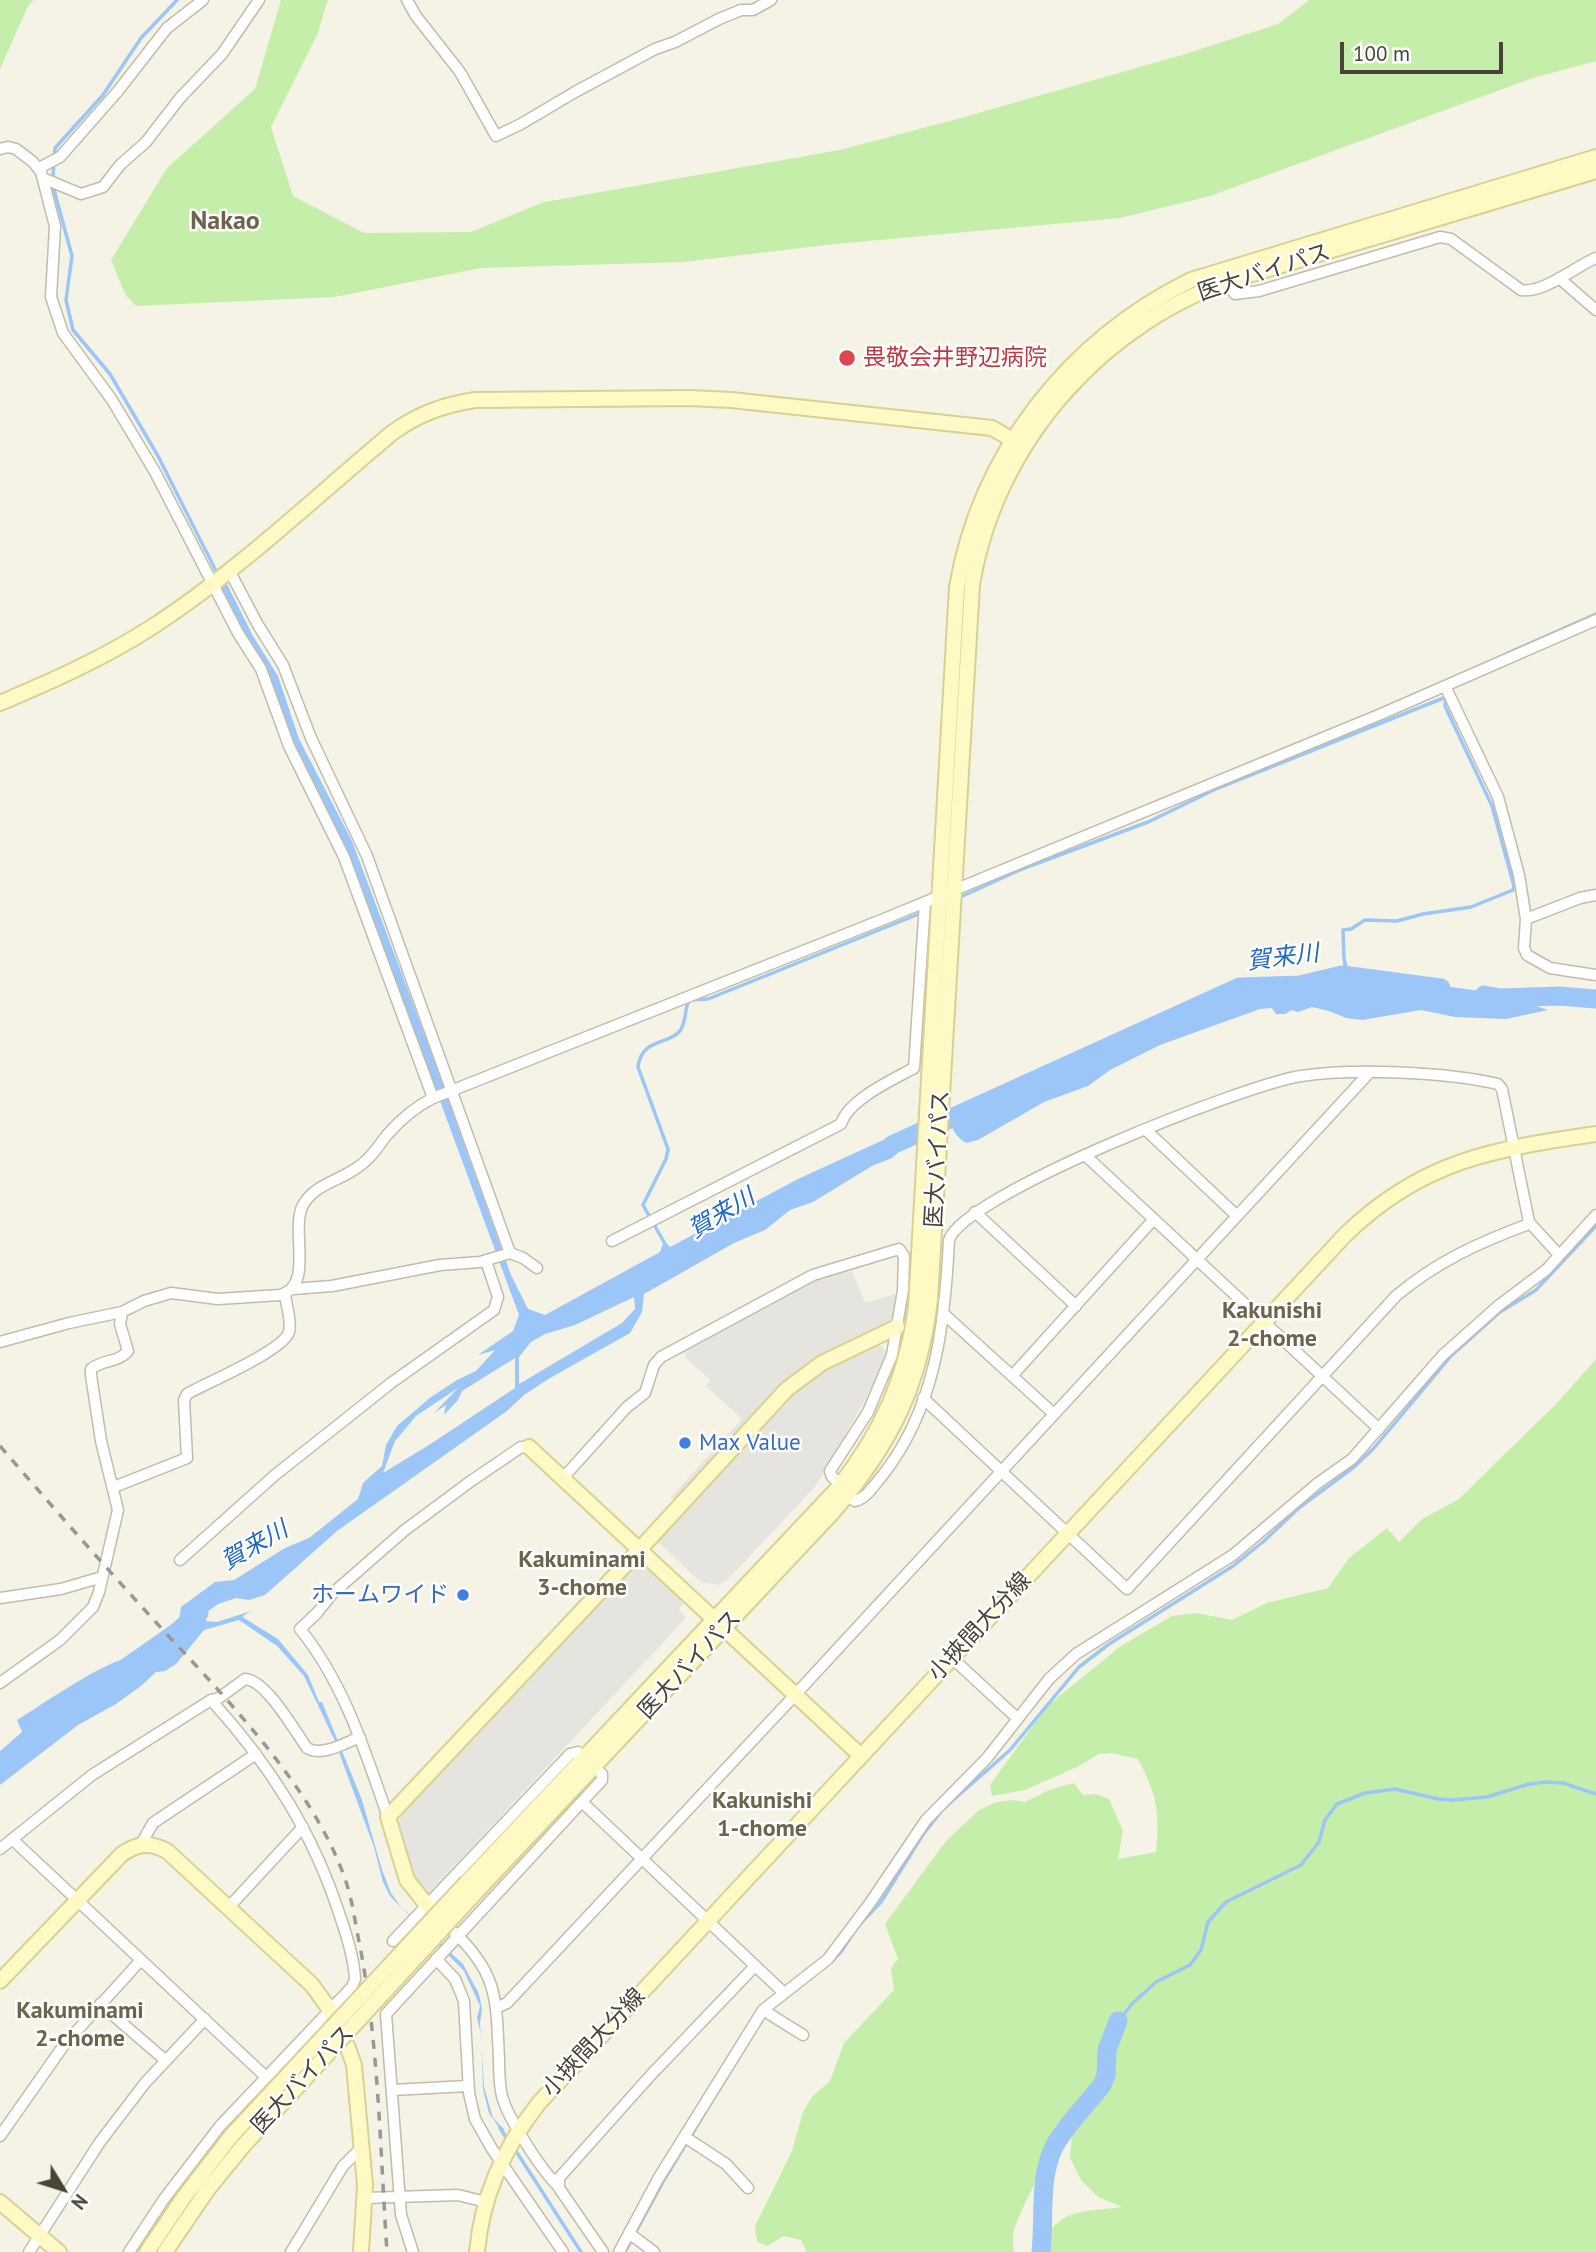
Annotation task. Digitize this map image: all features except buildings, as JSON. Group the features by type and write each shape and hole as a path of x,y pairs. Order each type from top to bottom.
{"main road":[{"name":"医大バイパス","path":"844,1490 851,1472 876,1435 893,1397 913,1328 944,902 968,627 975,568 992,509 1018,442 1054,384 1098,340 1148,304 1191,280 1596,156"},
{"name":"医大バイパス","path":"1018,442 1107,351 1180,302 1225,282 1596,171"},
{"path":"0,704 111,652 172,613 220,577 392,433 425,413 457,403 475,400 654,398 731,400 992,428 1018,442"},
{"name":"医大バイパス","path":"147,2252 184,2197 875,1459 894,1427 909,1391 927,1327 944,902"},
{"name":"小挾間大分線","path":"477,2252 486,2202 500,2162 513,2138 539,2103 1355,1226 1388,1198 1446,1166 1513,1147 1596,1134"},
{"path":"426,1904 412,1889 404,1874 388,1816 787,1389 822,1363 897,1327"},
{"path":"529,1447 860,1756"},
{"path":"0,1981 122,1854 142,1844 167,1851 312,1985 330,2010 352,2058 365,2198 361,2252"},
{"name":"医大バイパス","path":"165,2252 237,2141"},
{"path":"0,2202 59,2252"}],"street":[{"path":"39,168 60,157 118,91 167,28 203,0"},
{"path":"45,179 81,194 103,187 214,63 259,0"},
{"path":"407,0 416,16 460,72 496,136 654,49 675,42 719,19 741,10 752,10 771,0"},
{"path":"0,149 16,149 39,168 45,179 55,226 51,298 63,332 122,415 220,577 258,625 283,665 311,738 367,856 510,1253"},
{"path":"1225,282 1235,294 1259,291 1440,237 1451,239 1521,290 1535,290 1596,258"},
{"path":"1559,278 1596,310"},
{"path":"220,577 238,633 261,669 289,746 344,857 433,1098"},
{"path":"114,1487 187,1458 184,1399 187,1394 241,1368 286,1337 289,1326 289,1291 298,1277 298,1227 306,1201 320,1187 358,1168 409,1113 433,1098 944,902 1596,620"},
{"path":"1445,686 1498,797 1519,875 1526,919 1524,948 1527,954 1550,968 1596,975"},
{"path":"1526,919 1580,898 1596,895"},
{"path":"612,1241 841,1124 844,1115 859,1102 914,1068 944,902"},
{"path":"496,2008 506,2003 795,1695 1369,1073"},
{"path":"563,1478 627,1407 645,1393 654,1365 661,1357 813,1275 899,1249 903,1252 904,1264 892,1355 862,1424 830,1471 855,1501 862,1499 903,1445 936,1360 944,1315 949,1240 954,1230 975,1212 998,1198 1086,1156 1207,1104 1264,1084 1304,1076 1369,1073 1433,1076 1498,1084 1502,1089 1529,1224 1559,1255"},
{"path":"1146,1130 1237,1216"},
{"path":"1086,1156 1379,1429"},
{"path":"975,1212 1076,1306"},
{"path":"619,2252 658,2179 763,2010 828,1959 926,1820 987,1758 1049,1679 1065,1663 1233,1555 1312,1488 1352,1459 1460,1338 1535,1279 1596,1215"},
{"path":"1012,1376 1154,1219"},
{"path":"923,1398 1127,1589 1396,1296 1421,1275 1469,1248 1529,1224"},
{"path":"0,1342 122,1312 144,1301 171,1293 218,1299 332,1286 440,1265 486,1261 510,1253 537,1268"},
{"path":"180,1560 275,1475 391,1383 494,1310 498,1301 497,1292 486,1261"},
{"path":"0,1684 60,1640 93,1606 117,1520 114,1487 101,1441 91,1369 96,1364 122,1358 128,1351 120,1324 122,1312"},
{"path":"944,1315 1054,1415"},
{"path":"388,1816 360,1737 332,1676 317,1650 300,1629 332,1593 405,1530 521,1447 529,1447"},
{"path":"0,1598 61,1589 102,1577"},
{"path":"952,1658 1018,1719"},
{"path":"0,1849 92,1775 211,1700 219,1698 245,1679 253,1680 266,1691 307,1748 312,1751 319,1752 360,1737"},
{"path":"129,2252 164,2199 220,2126 352,1987 355,1970 334,1899 303,1827 256,1754 211,1700"},
{"path":"393,1941 570,1754 576,1752 603,1778 386,2014 402,2221 413,2252"},
{"path":"142,1844 153,1823 256,1754"},
{"path":"582,1802 783,1992"},
{"path":"228,1908 303,1827"},
{"path":"12,1839 266,2077"},
{"path":"426,1904 477,1956 488,1974 495,1994 501,2092 513,2138 559,2188 603,2252"},
{"path":"436,1959 455,1979 464,2001 468,2086 475,2119 500,2162 562,2252"},
{"path":"0,2136 40,2076 141,1960"},
{"path":"559,2188 559,2178 569,2166 755,1966"},
{"path":"100,2004 166,2060"},
{"path":"763,2010 803,2035"},
{"path":"29,2252 100,2141 166,2060 205,2020"},
{"path":"392,2090 468,2086"},
{"path":"685,2137 726,2164 748,2188"},
{"path":"291,2252 344,2165 362,2147"},
{"path":"365,2198 458,2195 486,2202"},
{"path":"629,2233 654,2252"}],"green space":[{"path":"0,0 34,0 28,6 0,69"},
{"path":"281,0 328,0 317,35 271,127 293,196 364,233 471,232 544,202 840,150 1182,55 1278,24 1309,0 1596,0 1596,61 1533,78 1210,196 1120,218 835,244 684,262 481,268 335,297 136,306 125,294 111,260 167,168 255,89"},
{"path":"1596,1359 1596,2252 1044,2252 1048,2237 1062,2219 1072,2214 1122,2207 1098,2197 1081,2180 1070,2158 1072,2133 1038,2178 1024,2205 1013,2232 1014,2252 807,2252 801,2240 784,2236 767,2246 757,2242 755,2226 792,2151 803,2112 812,2097 830,2081 844,2043 894,1990 891,1968 898,1959 885,1924 946,1841 978,1811 996,1802 1025,1802 1049,1790 1074,1783 1083,1795 1096,1794 1109,1799 1123,1831 1118,1859 1156,1852 1156,1804 1138,1759 1112,1753 1099,1754 1025,1790 992,1796 990,1785 1045,1709 1121,1646 1172,1616 1197,1613 1232,1620 1267,1603 1328,1588 1349,1558 1387,1528 1399,1542 1422,1519 1459,1499 1559,1401"}],"shaded area":[{"path":"852,1271 865,1303 896,1294 892,1320 888,1325 824,1355 794,1375 675,1500 671,1497 742,1419 706,1386 711,1380 687,1359 684,1350 819,1278"},
{"path":"878,1343 887,1352 869,1393 815,1487 726,1581 718,1585 701,1582 659,1543 659,1537 798,1387 817,1373"},
{"path":"639,1561 678,1596 683,1604 679,1609 686,1618 428,1894 412,1879 398,1825 401,1816"}],"water":[{"path":"227,584 253,636 278,676 299,739 352,841 511,1275 528,1309 545,1315 660,1252 664,1241 670,1247 798,1179 916,1125 916,1141 907,1144 892,1158 872,1166 813,1202 790,1210 765,1230 734,1243 644,1294 642,1312 630,1333 524,1395 507,1411 337,1531 265,1595 249,1600 236,1598 218,1604 207,1612 206,1621 217,1622 251,1611 243,1616 244,1618 278,1639 308,1675 319,1702 322,1702 362,1800 391,1893 401,1907 463,1964 479,1994 482,2009 481,2032 477,2018 480,2006 464,1971 390,1896 383,1882 374,1847 334,1739 304,1676 277,1646 239,1620 204,1630 176,1664 165,1671 156,1672 116,1704 78,1725 0,1785 0,1751 22,1732 17,1720 102,1668 125,1659 153,1657 169,1648 182,1634 179,1620 181,1607 215,1582 234,1580 285,1548 309,1538 358,1499 363,1483 382,1466 386,1445 397,1426 431,1397 476,1371 495,1350 478,1355 513,1331 519,1315 348,852 290,741 270,679 220,589","holes":["634,1297 635,1309 622,1323 519,1384 519,1357 531,1342","515,1358 515,1388 383,1473 395,1441 416,1416 458,1388 434,1413 446,1405 444,1415 458,1400 462,1391"]},
{"path":"1343,956 1352,982 1435,985 1496,993 1548,1010 1506,1019 1455,1017 1421,1010 1362,1020 1312,1007 1298,1012 1292,1010 1285,1014 1276,1014 1272,1008 1260,1009 1160,1045 1110,1070 1088,1086 1044,1102 978,1140 966,1143 954,1131 952,1114 1040,1080 1043,1082 1051,1079 1140,1034 1262,983 1278,981 1303,987 1343,981"},
{"path":"481,2046 484,2087 493,2118 504,2129 502,2132 489,2113 483,2089"}],"waterway":[{"path":"177,0 141,38 103,95 55,148 53,176 54,190 72,256 66,300 73,330 110,374 158,456 217,573"},
{"path":"1508,653 1596,614"},
{"path":"956,899 1022,869 1148,822 1218,788 1446,697"},
{"path":"1344,960 1343,930 1351,929 1365,920 1397,921 1471,907 1513,890 1492,806 1445,706 1446,698"},
{"path":"665,1244 643,1205 666,1159 668,1149 638,1067 644,1051 679,1032 689,1000 708,999 936,907"},
{"name":"賀来川","path":"892,1145 1240,987 1300,985 1342,975 1441,988"},
{"name":"賀来川","path":"1484,995 1501,998 1559,996 1596,999"},
{"path":"861,1923 881,1902 922,1836 943,1809 1010,1750 1079,1667 1109,1644 1233,1566 1300,1507 1354,1467 1374,1448 1451,1356 1500,1312 1536,1290 1596,1226"},
{"name":"賀来川","path":"120,1672 199,1613"},
{"path":"1118,2021 1156,1982 1190,1965 1201,1950 1208,1922 1226,1902 1301,1865 1319,1842 1325,1820 1337,1804 1365,1793 1395,1789 1452,1800 1487,1797 1545,1782 1563,1783 1596,1794"},
{"path":"829,1964 852,1935"},
{"path":"1041,2252 1044,2184 1050,2157 1065,2130 1102,2085 1106,2075 1107,2050 1118,2021"},
{"path":"625,2252 664,2180 745,2047"},
{"path":"500,2128 509,2142"},
{"path":"514,2148 581,2252"}],"railway":[{"path":"0,1446 261,1740 311,1809 330,1844 350,1896 366,1984 375,2060 387,2252"}],"place":[{"name":"畏敬会井野辺病院","path":"847,358"},
{"name":"Max Value","path":"685,1443"},
{"name":"ホームワイド","path":"463,1595"}],"district":[{"name":"Nakao","path":"225,222"},
{"name":"Kakunishi 2-chome","path":"1272,1325"},
{"name":"Kakuminami 3-chome","path":"582,1574"},
{"name":"Kakunishi 1-chome","path":"762,1815"},
{"name":"Kakuminami 2-chome","path":"80,2025"}]}
